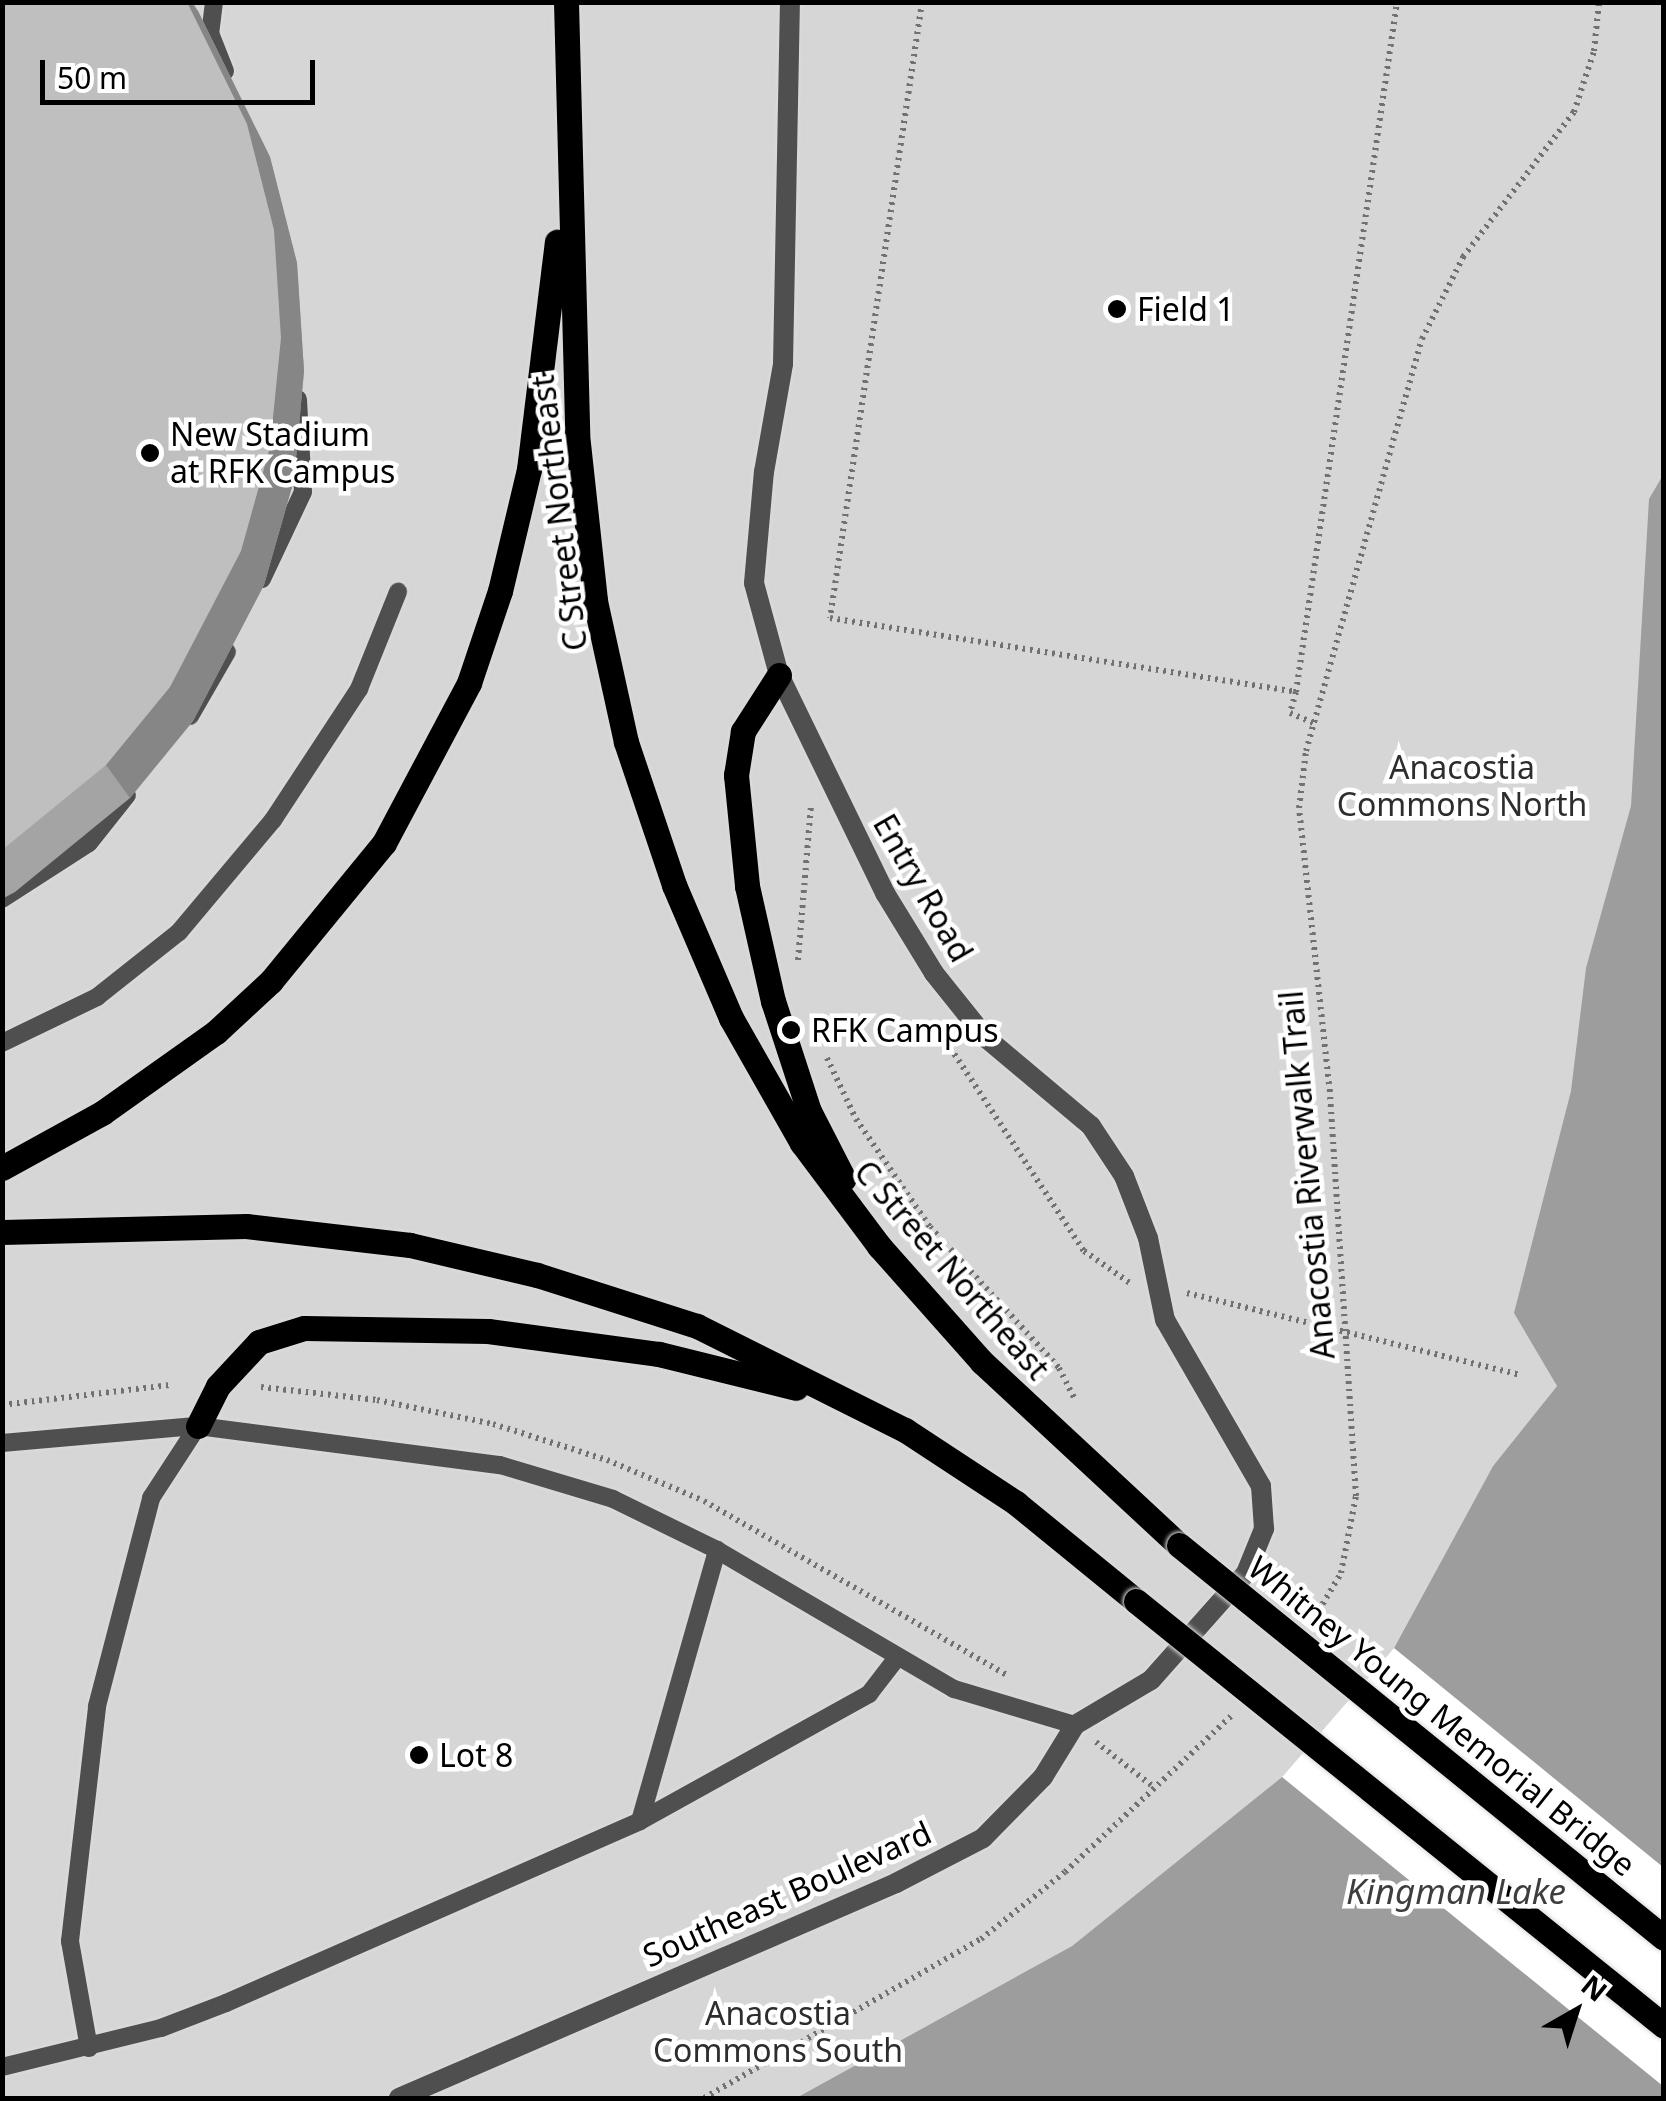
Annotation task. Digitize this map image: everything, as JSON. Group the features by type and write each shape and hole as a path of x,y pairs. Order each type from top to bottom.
{"main road":[{"name":"C Street Northeast","path":"566,2 566,166 577,434 595,600 626,742 674,885 732,1018 802,1143 879,1246 982,1362 1178,1545"},
{"path":"2,1168 156,1078 271,981 346,896 436,753 500,591 529,469 566,166"},
{"path":"779,675 743,731 736,776 747,886 773,1002 809,1110 879,1246"},
{"path":"2,1232 127,1224 246,1226 410,1245 537,1275 697,1326 905,1430 1016,1504 1664,2026"},
{"path":"198,1426 218,1386 259,1342 304,1328 488,1331 659,1354 769,1378 905,1430"},
{"name":"Whitney Young Memorial Bridge","path":"1178,1545 1664,1938"}],"street":[{"name":"Entry Road","path":"790,2 784,364 764,472 754,582 779,675 885,893 934,973 986,1038 1091,1126 1124,1176 1148,1238 1165,1320 1261,1486 1264,1529 1246,1573 1152,1680"},
{"name":"Southeast Boulevard","path":"399,2098 896,1883 983,1838 1042,1778 1075,1725 1152,1680"}],"lane":[{"path":"214,2 210,33 230,85"},
{"path":"256,592 303,492 297,376"},
{"path":"2,1043 97,996 179,932 272,820 359,689 398,592"},
{"path":"172,738 208,693 240,626"},
{"path":"2,899 88,842 136,783"},
{"path":"89,2048 70,1941 97,1706 152,1498 198,1426"},
{"path":"2,1444 198,1426 500,1466 613,1499 717,1550 954,1690 1075,1725"},
{"path":"640,1821 717,1550"},
{"path":"2,2068 89,2048 226,2003 640,1821 738,1772 869,1694 896,1659"}],"path":[{"path":"922,2 830,618 1296,692"},
{"path":"1313,723 1290,713 1397,3 1388,2"},
{"name":"Anacostia Riverwalk Trail","path":"1304,1636 1342,1574 1352,1530 1347,1330 1299,808 1313,723 1422,339 1462,256 1574,112 1594,52 1599,2"},
{"path":"798,973 812,787"},
{"path":"820,1042 856,1119 930,1227 1059,1368 1074,1398"},
{"path":"1190,1294 1520,1375"},
{"path":"2,1405 169,1385"},
{"path":"704,2098 981,1940 1065,1872 1248,1698"}],"green space":[{"name":"RFK Campus","path":"3,3 1663,3 1663,620 1550,1373 1557,1386 1493,1466 1394,1648 1282,1777 1072,1946 796,2098 3,2098"}],"water":[{"name":"Kingman Lake","path":"1663,475 1663,2098 796,2098 1072,1946 1282,1777 1394,1648 1493,1466 1557,1386 1514,1313 1571,1091 1586,968 1631,806 1649,499"}],"pier":[{"path":"1394,1648 1663,1867 1663,2086 1282,1777"}],"building":[{"name":"New Stadium at RFK Campus","path":"2,2 187,2 247,124 274,230 281,338 270,447 241,551 170,687 106,765 2,850"}],"place":[{"name":"Field 1","path":"1117,309"},
{"name":"New Stadium at RFK Campus","path":"150,453"},
{"name":"RFK Campus","path":"791,1030"},
{"name":"Lot 8","path":"419,1755"}],"park label":[{"name":"Anacostia Commons North","path":"1462,786"},
{"name":"Anacostia Commons South","path":"778,2032"}]}
